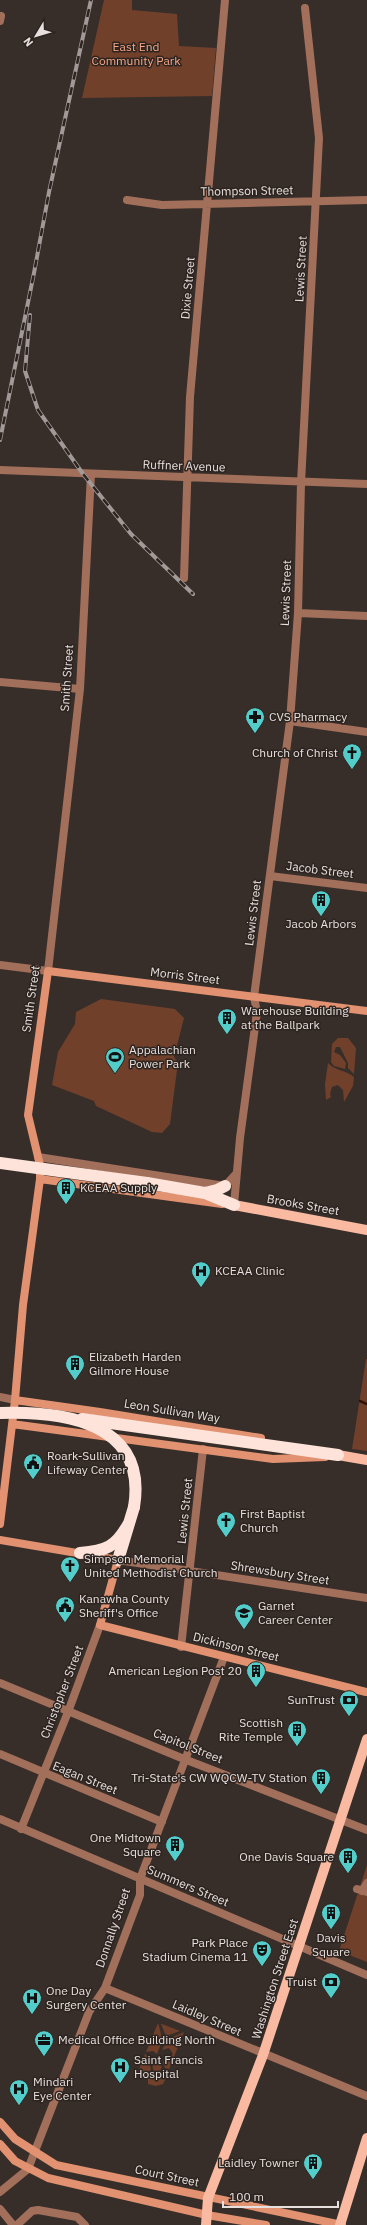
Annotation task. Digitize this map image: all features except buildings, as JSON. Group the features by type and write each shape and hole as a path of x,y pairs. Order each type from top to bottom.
{"highway":[{"path":"0,1163 147,1183 205,1193 234,1206"},
{"path":"205,1193 217,1190 224,1186"},
{"path":"0,1407 26,1412 338,1455"},
{"path":"0,1413 26,1412"},
{"path":"72,1418 102,1430 114,1438 125,1449 132,1462 136,1476 134,1506 118,1560"},
{"path":"80,1553 103,1551 115,1544 128,1523"}],"main road":[{"name":"Brooks Street","path":"234,1206 367,1230"},
{"name":"Leon Sullivan Way","path":"338,1455 367,1460"},
{"name":"Washington Street East","path":"206,2220 208,2198 263,2055 367,1739"},
{"path":"341,2225 367,2138"}],"street":[{"name":"Dixie Street","path":"184,578 186,479 190,398 225,0"},
{"name":"Lewis Street","path":"234,1206 236,1174 257,1012 254,996 290,721 298,613 301,483 317,201 319,138 305,8"},
{"name":"Thompson Street","path":"127,200 162,205 367,200"},
{"name":"Ruffner Avenue","path":"0,470 186,479 367,484"},
{"name":"Smith Street","path":"0,1524 12,1424 23,1305 40,1179 40,1165 28,1115 48,971 80,689 90,474"},
{"path":"298,613 367,616"},
{"path":"0,682 80,689"},
{"path":"290,721 367,732"},
{"name":"Jacob Street","path":"270,876 367,888"},
{"name":"Morris Street","path":"0,965 367,1011"},
{"path":"38,1157 224,1186 236,1174"},
{"path":"40,1179 234,1206"},
{"name":"Leon Sullivan Way","path":"0,1398 100,1412 297,1444 338,1455"},
{"name":"Leon Sullivan Way","path":"12,1424 273,1459 338,1455"},
{"name":"Lewis Street","path":"181,1647 203,1449"},
{"name":"Shrewsbury Street","path":"0,1540 118,1560 367,1598"},
{"name":"Christopher Street","path":"21,1829 68,1712 100,1625 118,1560"},
{"name":"Dickinson Street","path":"100,1625 181,1647 367,1692"},
{"name":"Donnally Street","path":"0,2192 28,2169 89,2012 105,1988 140,1895 140,1879 184,1759 224,1657"},
{"name":"Capitol Street","path":"0,1683 184,1759 340,1818 367,1830"},
{"name":"Eagan Street","path":"0,1754 43,1774 162,1822"},
{"name":"Summers Street","path":"0,1819 367,1975"},
{"path":"362,1891 367,1883"},
{"name":"Laidley Street","path":"105,1988 263,2055 367,2096"},
{"name":"Court Street","path":"0,2122 15,2139 56,2165 341,2225"},
{"path":"0,2144 15,2161 48,2178 206,2220 266,2225"},
{"path":"0,2209 13,2225"},
{"path":"17,2225 32,2211 38,2210 77,2217 85,2225"}],"green space":[{"name":"East End Community Park","path":"104,0 132,0 132,10 177,14 179,46 216,48 212,96 82,98"},
{"name":"Appalachian Power Park","path":"101,999 175,1009 184,1018 174,1057 178,1062 170,1124 162,1133 152,1132 96,1106 94,1101 52,1085 58,1052 75,1024 76,1012"},
{"path":"338,1038 348,1038 356,1048 354,1074 348,1068 348,1063 340,1047 336,1047 334,1052 340,1055 346,1063 345,1069 334,1066 331,1062 332,1044"},
{"path":"328,1063 334,1068 354,1077 353,1086 344,1102 343,1090 338,1085 332,1087 330,1094 331,1097 326,1100 325,1084"},
{"path":"367,1359 367,1451 352,1449"},
{"path":"367,1865 367,1962 339,1951"},
{"path":"158,2023 161,2038 157,2054 153,2051 146,2052"},
{"path":"162,2024 180,2031 166,2036"},
{"path":"184,2032 169,2069 165,2068 163,2062 173,2054 169,2048 162,2050 168,2039"},
{"path":"145,2054 152,2061 150,2065 151,2070 144,2073 138,2072"},
{"path":"157,2062 162,2067 157,2072 152,2067"},
{"path":"163,2071 169,2072 163,2084 156,2086 148,2084 148,2078 152,2072 158,2074"}],"waterway":[{"path":"360,1401 367,1404"}],"railway":[{"path":"0,440 49,192 91,0"},
{"path":"30,315 25,371 38,410 83,474 131,534 193,594"}],"place":[{"name":"CVS Pharmacy","path":"255,734"},
{"name":"Church of Christ","path":"352,770"},
{"name":"Jacob Arbors","path":"321,917"},
{"name":"Warehouse Building at the Ballpark","path":"227,1035"},
{"name":"Appalachian Power Park","path":"115,1074"},
{"name":"KCEAA Supply","path":"66,1205"},
{"name":"KCEAA Clinic","path":"201,1288"},
{"name":"Elizabeth Harden Gilmore House","path":"75,1381"},
{"name":"Roark-Sullivan Lifeway Center","path":"33,1480"},
{"name":"First Baptist Church","path":"226,1538"},
{"name":"Simpson Memorial United Methodist Church","path":"70,1583"},
{"name":"Kanawha County Sheriff's Office","path":"65,1623"},
{"name":"Garnet Career Center","path":"244,1630"},
{"name":"American Legion Post 20","path":"256,1688"},
{"name":"SunTrust","path":"349,1717"},
{"name":"Scottish Rite Temple","path":"297,1747"},
{"name":"Tri-State's CW WQCW-TV Station","path":"321,1795"},
{"name":"One Midtown Square","path":"175,1862"},
{"name":"One Davis Square","path":"348,1874"},
{"name":"Davis Square","path":"331,1930"},
{"name":"Park Place Stadium Cinema 11","path":"262,1967"},
{"name":"Truist","path":"331,1999"},
{"name":"One Day Surgery Center","path":"32,2015"},
{"name":"Medical Office Building North","path":"44,2057"},
{"name":"Saint Francis Hospital","path":"120,2084"},
{"name":"Mindari Eye Center","path":"19,2106"},
{"name":"Laidley Towner","path":"313,2180"}]}
